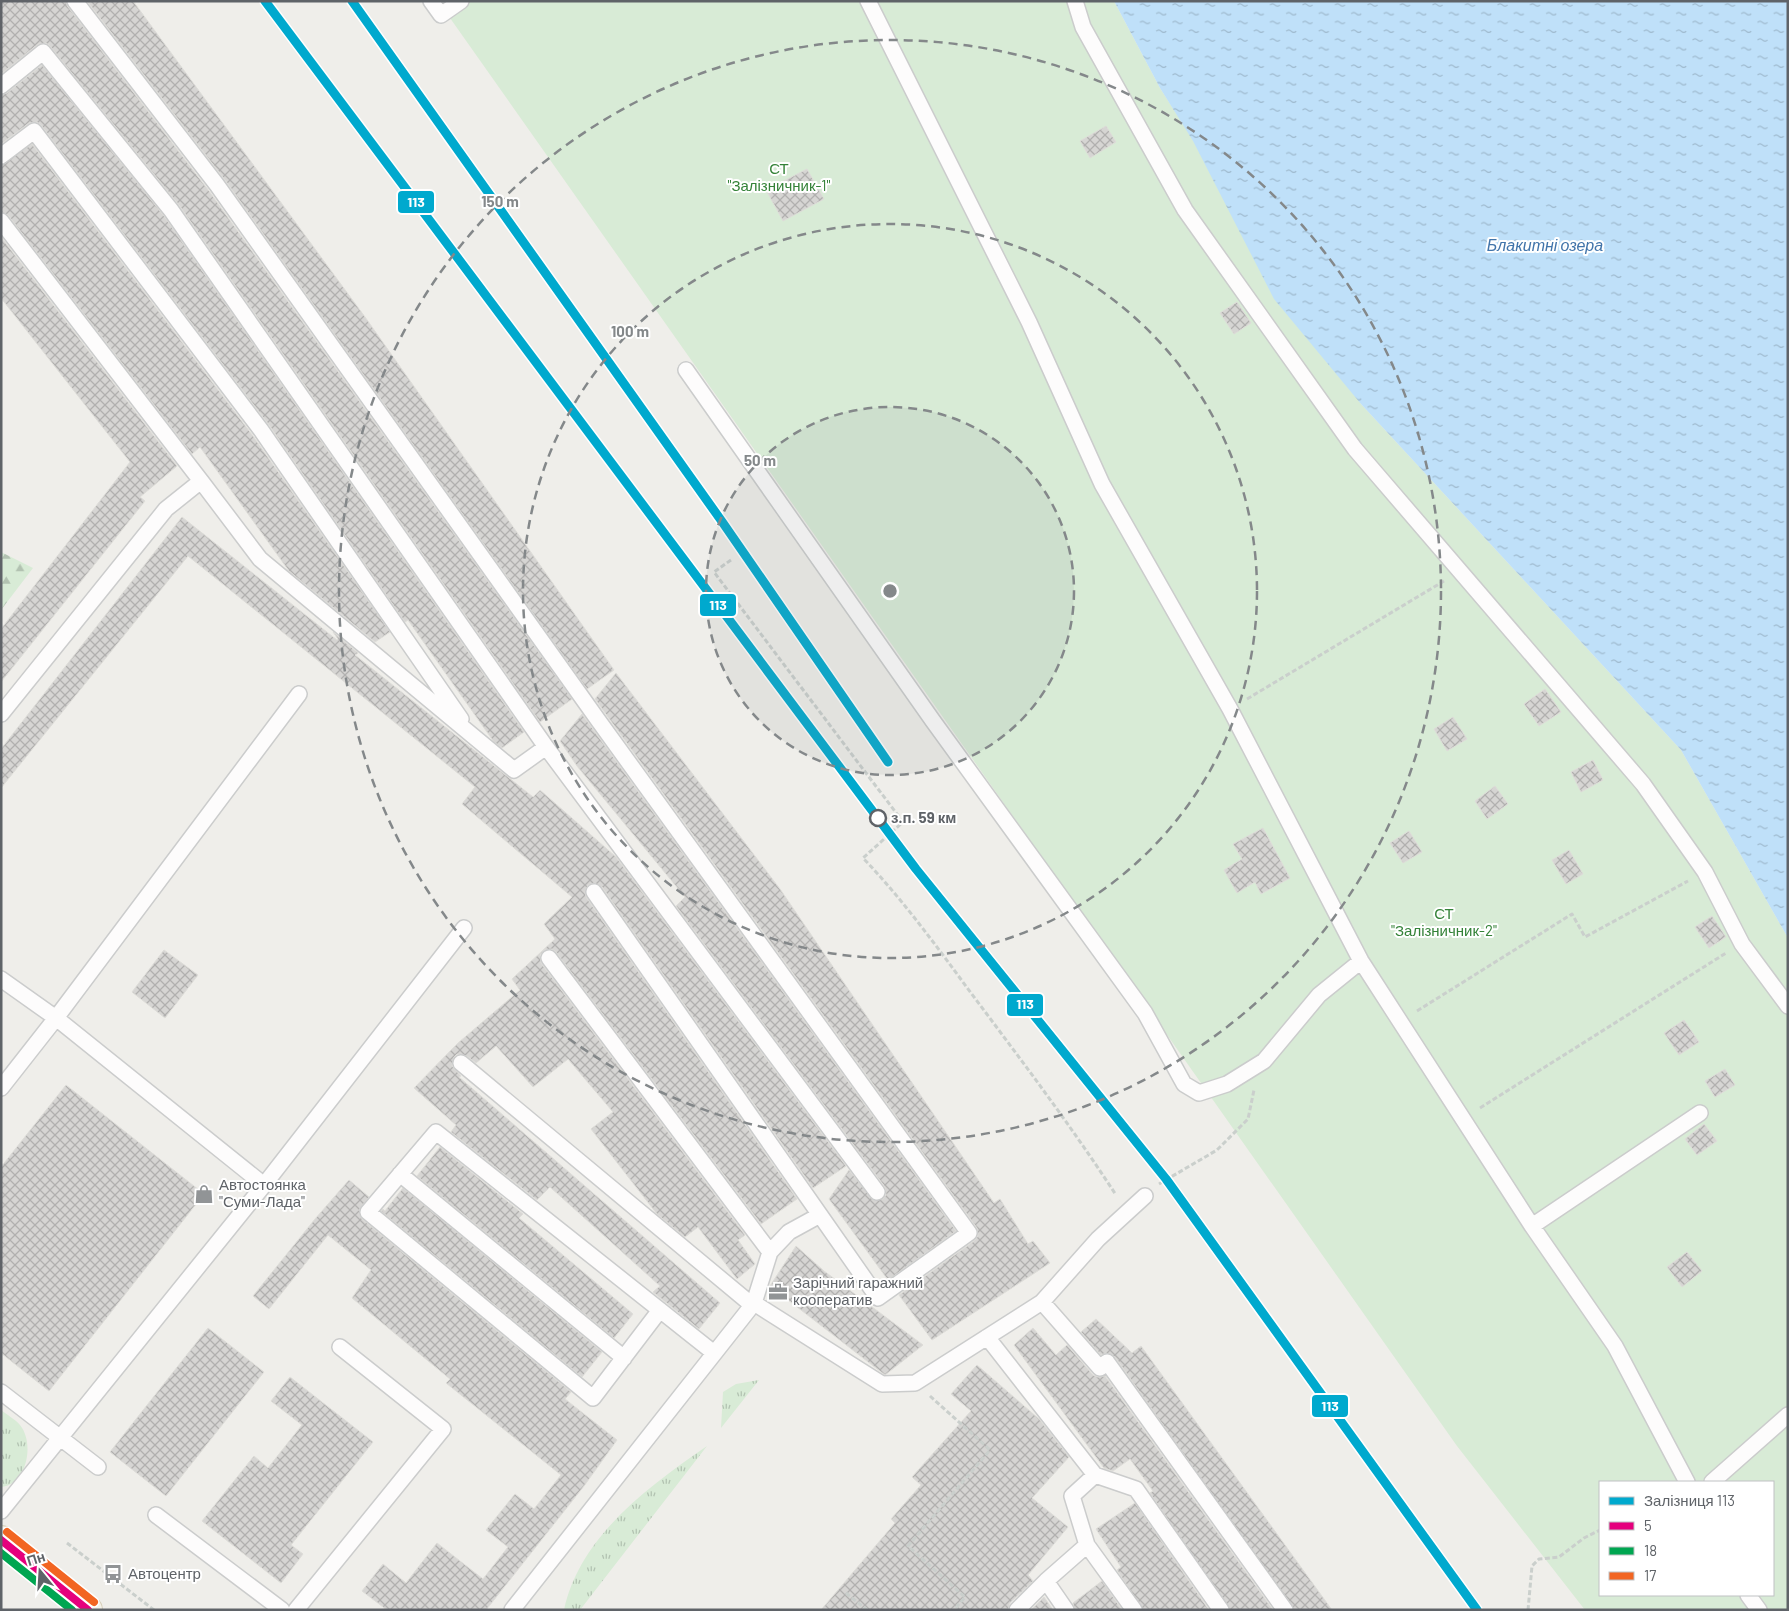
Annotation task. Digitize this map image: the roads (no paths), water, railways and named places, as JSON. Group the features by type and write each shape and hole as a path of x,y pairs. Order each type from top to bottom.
{"main road":[{"path":"1,1540 88,1610"}],"lane":[{"path":"75,1 217,185 592,712 969,1233 878,1298 594,892"},
{"path":"431,1 441,15 461,1"},
{"path":"868,1 1029,322 1102,484 1230,709 1361,961 1532,1226 1615,1346 1686,1481"},
{"path":"1076,1 1083,27 1185,210 1355,449 1643,784 1704,872 1742,944 1788,1006"},
{"path":"1,86 43,52 170,210 546,747 877,1192"},
{"path":"1,156 34,131 261,430 473,735"},
{"path":"1,221 260,559 514,770 546,747"},
{"path":"686,370 933,721 1144,1014 1184,1084 1199,1093 1227,1084 1264,1061 1319,996 1361,961"},
{"path":"1,714 166,509 201,481"},
{"path":"1,1088 56,1018 299,694"},
{"path":"1,1511 264,1185 464,928"},
{"path":"549,958 770,1252"},
{"path":"1,979 56,1018 264,1185"},
{"path":"461,1063 753,1304 882,1384 916,1383 1042,1302 1098,1239 1145,1196"},
{"path":"1532,1226 1700,1113"},
{"path":"660,1310 594,1398 368,1212 436,1132 660,1310 714,1353"},
{"path":"400,1174 624,1358"},
{"path":"512,1610 753,1304 770,1252 789,1232 820,1216"},
{"path":"1042,1302 1100,1368 1107,1362 1285,1610"},
{"path":"986,1338 1095,1475 1136,1490 1220,1610"},
{"path":"296,1610 443,1429 340,1347"},
{"path":"1,1392 98,1466"},
{"path":"1713,1481 1788,1415"},
{"path":"1095,1475 1072,1496 1087,1545 1134,1610"},
{"path":"156,1515 282,1610"},
{"path":"1017,1610 1046,1581 1087,1545"},
{"path":"1046,1581 1066,1610"},
{"path":"1749,1596 1759,1610"}],"water":[{"name":"Блакитні озера","path":"1114,1 1788,1 1788,938 1681,750 1361,404 1274,299 1193,141 1160,88"}],"rail line":[{"name":"113","path":"265,1 916,869 1166,1179 1477,1610"},
{"name":"113","path":"352,1 723,523 888,762"}],"place":[{"name":"з.п. 59 км","path":"878,818"},
{"name":"Автостоянка \"Суми-Лада\"","path":"204,1194"},
{"name":"Зарічний гаражний кооператив","path":"778,1292"},
{"name":"Автоцентр","path":"113,1574"}],"park label":[{"name":"СТ \"Залізничник-1\"","path":"779,178"},
{"name":"СТ \"Залізничник-2\"","path":"1444,922"}]}
